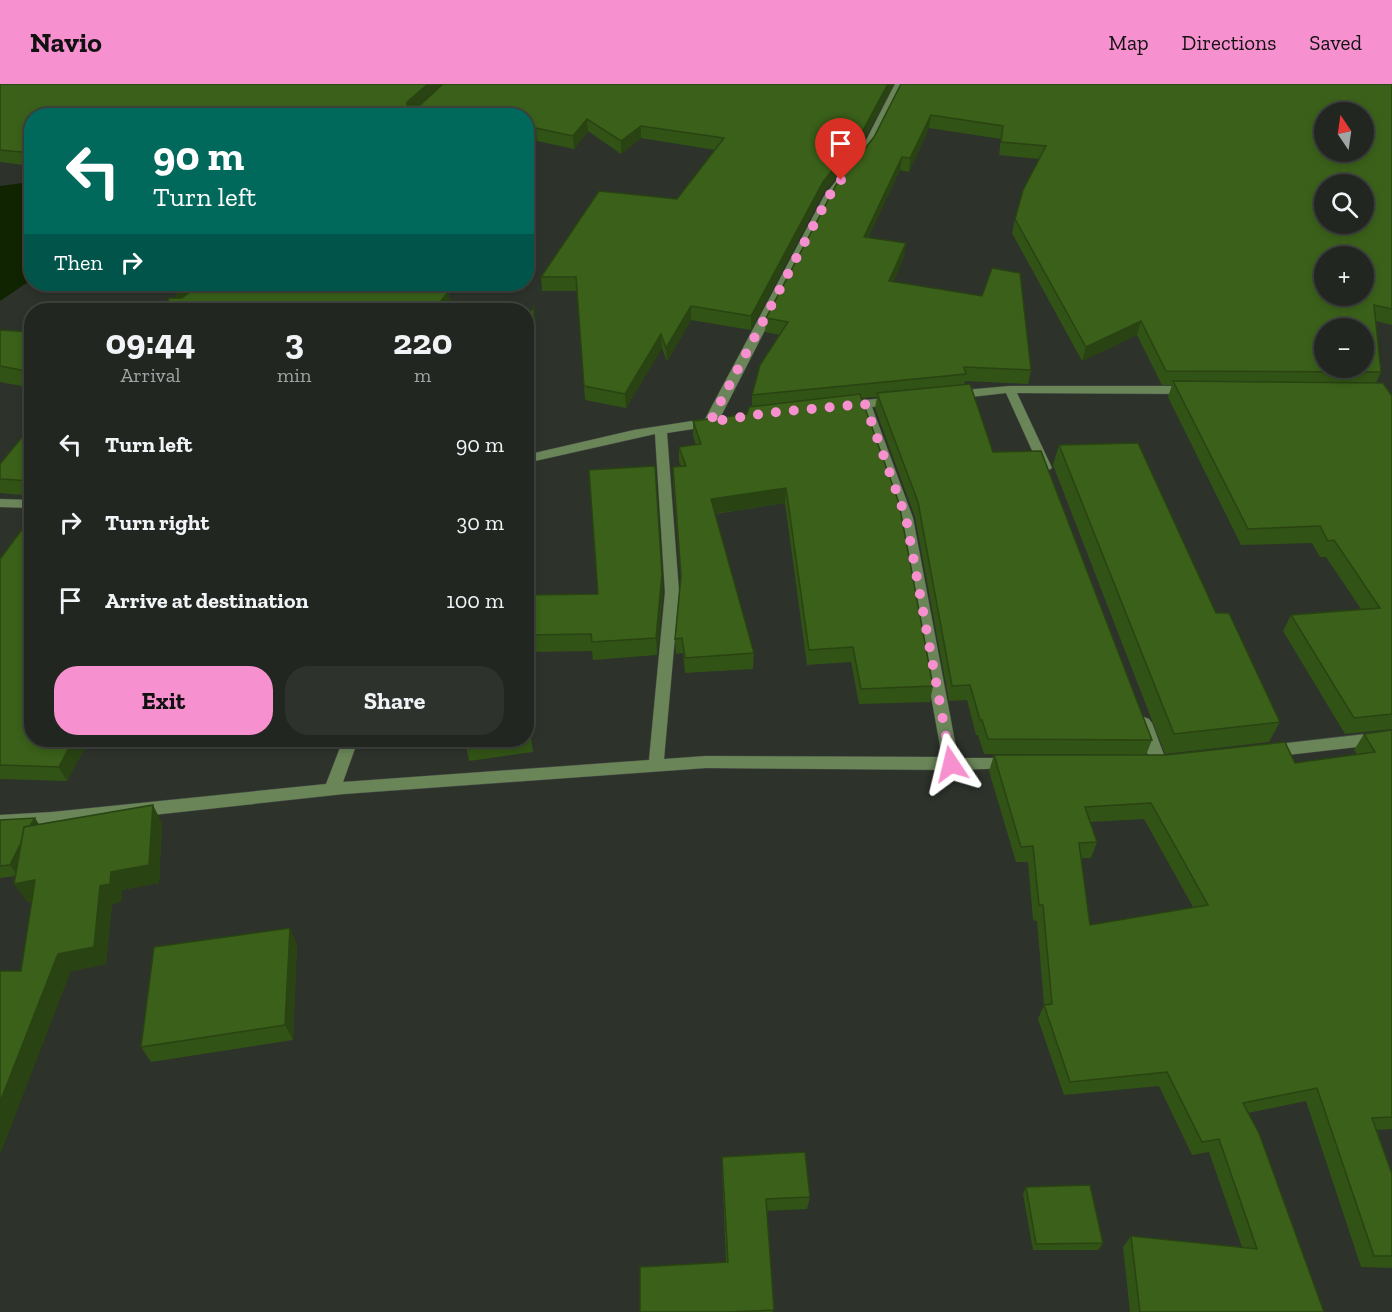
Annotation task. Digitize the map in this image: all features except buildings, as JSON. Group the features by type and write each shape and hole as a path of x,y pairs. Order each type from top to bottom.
{"street":[{"path":"534,457 661,430 716,421 829,196 866,149 899,84"},
{"path":"1010,389 1053,482"},
{"path":"943,396 1010,389 1205,390"},
{"path":"832,407 910,399"},
{"path":"865,404 906,518 951,764"},
{"path":"656,766 672,592 661,430"},
{"path":"0,503 24,504"},
{"path":"1139,709 1159,763"},
{"path":"1252,753 1392,737"},
{"path":"332,789 347,747"},
{"path":"0,822 52,819 332,789 706,762 1032,764"}],"shaded area":[{"path":"24,183 24,285 0,301 0,186"}],"route":[{"path":"841,180 829,196 710,422 767,413 865,404 906,518 951,764"}]}
